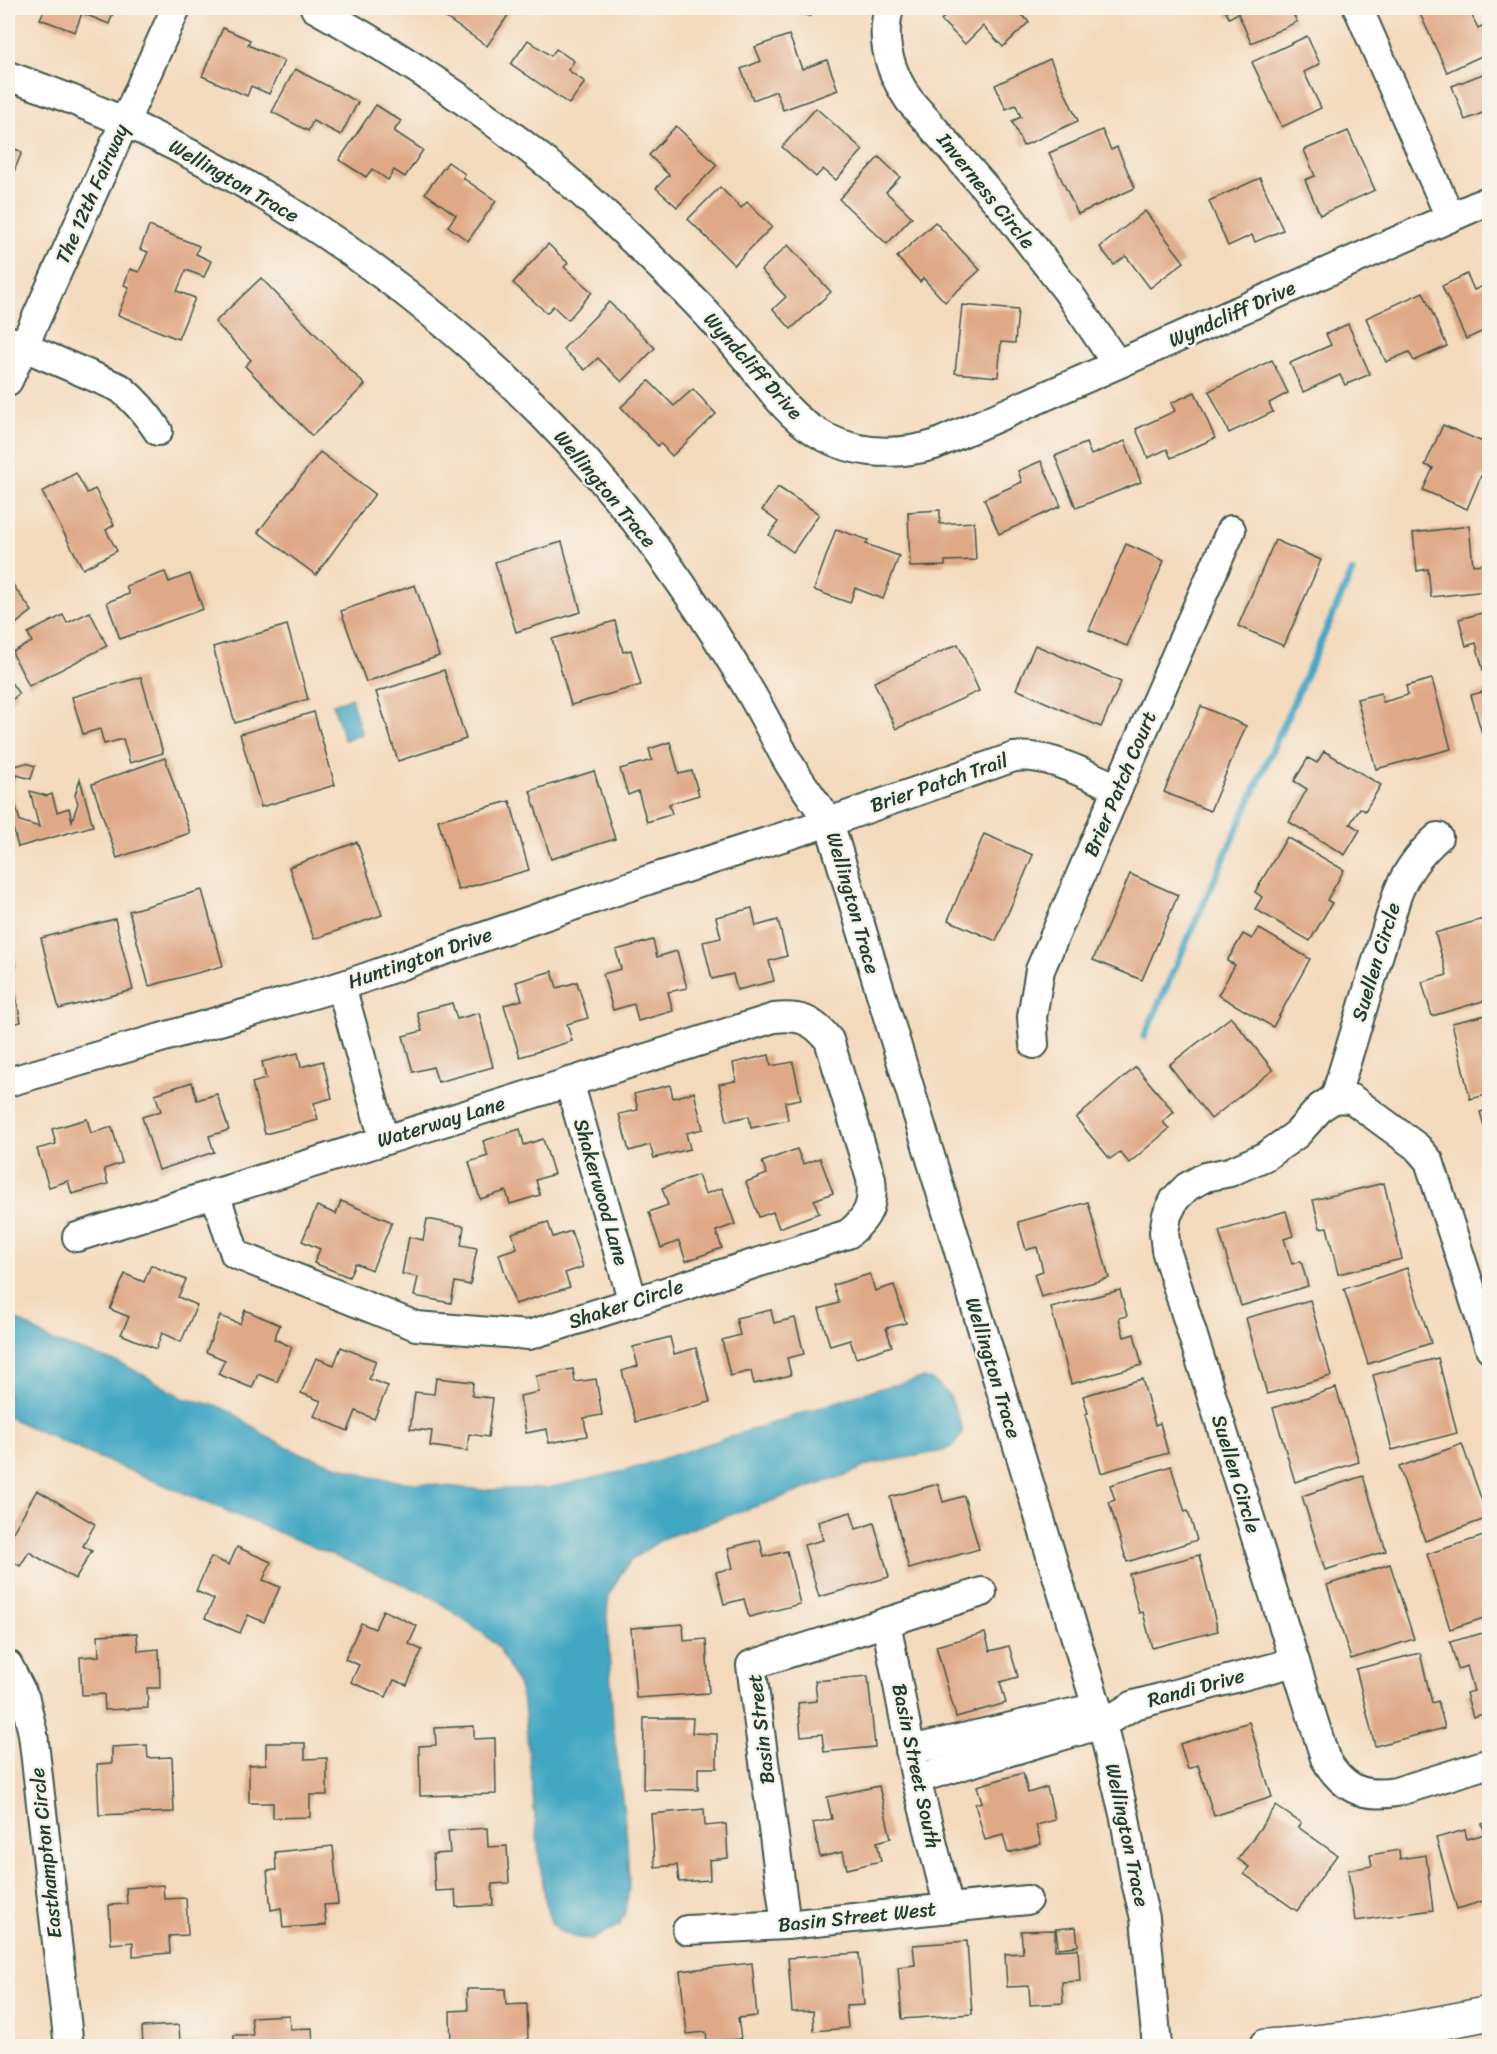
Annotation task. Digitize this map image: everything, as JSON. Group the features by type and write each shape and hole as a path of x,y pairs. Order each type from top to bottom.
{"main road":[{"path":"1266,2046 1303,2044 1391,2032 1490,2013"}],"street":[{"name":"The 12th Fairway","path":"8,381 16,343 124,122 176,8"},
{"name":"Wyndcliff Drive","path":"315,8 419,70 476,109 548,165 617,225 683,289 798,419 826,438 857,449 884,453 918,450 934,445 1490,200"},
{"name":"Inverness Circle","path":"889,8 885,34 887,51 891,69 899,85 909,100 1007,213 1068,292 1117,364"},
{"path":"1358,8 1450,217"},
{"name":"Wellington Trace","path":"8,76 124,122 197,158 272,201 345,248 414,299 479,355 541,414 599,478 653,545 697,606 748,688 789,763 829,822 1099,1716 1125,1818 1135,1878 1145,1918 1156,2046"},
{"path":"16,343 120,388 146,412 158,431"},
{"name":"Brier Patch Court","path":"1034,1044 1032,1017 1040,970 1231,530"},
{"name":"Brier Patch Trail","path":"829,822 1014,757 1030,755 1118,789"},
{"name":"Huntington Drive","path":"8,1082 341,986 648,880 829,822"},
{"name":"Suellen Circle","path":"1438,837 1413,862 1397,895 1335,1098 1321,1107 1297,1134 1266,1156 1230,1172 1205,1177 1187,1186 1174,1199 1167,1215 1164,1232 1166,1250 1325,1758 1334,1773 1347,1785 1363,1792 1380,1795 1490,1763"},
{"path":"341,986 384,1140"},
{"name":"Waterway Lane","path":"77,1237 774,1018 790,1016 806,1020"},
{"name":"Shaker Circle","path":"215,1193 235,1254 416,1326 529,1335 848,1234 860,1224 869,1210 873,1195 871,1179 830,1040 819,1028 806,1020"},
{"name":"Shakerwood Lane","path":"569,1082 633,1302"},
{"path":"1335,1098 1352,1099 1417,1148 1429,1161 1490,1348"},
{"name":"Basin Street","path":"786,1925 752,1665 982,1592"},
{"name":"Basin Street South","path":"886,1622 916,1779 949,1908"},
{"name":"Randi Drive","path":"1099,1716 1295,1662"},
{"name":"Easthampton Circle","path":"8,1665 25,1699 33,1734 69,2046"},
{"path":"910,1750 1099,1716"},
{"path":"916,1779 1099,1716"},
{"name":"Basin Street West","path":"687,1930 786,1925 1027,1900"}],"water":[{"path":"351,698 362,734 344,740 333,704"},
{"path":"8,1314 52,1341 122,1364 183,1398 218,1406 233,1413 268,1437 297,1452 371,1477 397,1481 483,1490 547,1488 625,1471 873,1390 922,1378 932,1380 949,1395 962,1426 962,1434 953,1446 943,1451 868,1465 854,1472 664,1538 631,1560 609,1595 607,1615 613,1724 627,1839 629,1888 625,1913 619,1926 593,1939 577,1938 559,1931 551,1922 547,1910 539,1858 524,1706 519,1687 498,1647 479,1630 429,1595 92,1455 8,1417"}],"building":[{"path":"45,8 115,8 109,24 82,13 75,32 40,19"},
{"path":"438,8 506,8 511,11 487,46 436,11"},
{"path":"786,8 813,8 810,16"},
{"path":"954,8 1014,8 1029,22 1003,47 983,26 965,44 941,20"},
{"path":"1224,8 1290,8 1297,22 1251,43 1238,13 1229,18"},
{"path":"1435,8 1468,8 1478,28 1490,22 1490,52 1447,72 1420,14"},
{"path":"223,28 250,40 248,45 284,61 269,94 251,86 247,96 202,76"},
{"path":"789,35 802,69 827,60 838,90 783,110 776,91 753,100 741,69 761,61 755,47"},
{"path":"1307,36 1320,64 1304,72 1321,108 1282,127 1252,62"},
{"path":"528,40 551,56 556,49 574,61 568,70 585,82 569,104 511,64"},
{"path":"1050,59 1078,121 1023,146 1012,121 1021,117 1016,105 1006,109 995,85"},
{"path":"295,69 358,102 341,135 313,121 308,131 272,112"},
{"path":"1490,71 1490,123 1485,112 1465,120 1452,86"},
{"path":"376,105 401,121 394,131 423,150 405,177 394,170 388,180 372,169 366,177 339,160"},
{"path":"816,108 863,150 836,180 823,169 816,177 782,147"},
{"path":"676,126 717,165 677,207 656,188 669,175 649,155"},
{"path":"1102,130 1111,150 1117,147 1135,188 1078,214 1049,153"},
{"path":"1348,131 1375,190 1320,215 1305,180 1315,176 1304,150"},
{"path":"8,146 22,152 8,186"},
{"path":"879,157 900,177 886,192 912,217 887,244 839,199"},
{"path":"448,162 465,174 463,178 496,201 468,241 448,226 456,215 425,193"},
{"path":"1260,178 1283,230 1255,242 1252,235 1228,246 1209,201"},
{"path":"720,187 741,208 747,202 772,227 734,265 688,219"},
{"path":"1145,211 1184,262 1150,288 1126,256 1114,265 1100,247"},
{"path":"935,222 980,270 945,302 923,278 920,282 897,257"},
{"path":"149,226 199,246 196,254 211,261 204,277 186,270 177,291 195,298 178,339 118,315 129,287 124,285 130,269 139,272 148,252 140,249"},
{"path":"548,244 568,263 564,267 592,292 568,320 553,306 547,313 513,283"},
{"path":"788,245 831,292 791,329 773,309 786,297 761,270"},
{"path":"1467,274 1474,290 1490,283 1490,328 1466,339 1442,286"},
{"path":"261,278 365,385 312,436 245,366 251,360 215,322"},
{"path":"1423,292 1447,346 1414,361 1409,352 1386,362 1366,318"},
{"path":"609,302 655,348 622,382 598,358 585,370 563,349"},
{"path":"962,305 1018,310 1015,343 1001,342 998,377 955,373"},
{"path":"1348,324 1370,374 1345,385 1340,375 1303,392 1290,363 1331,345 1326,334"},
{"path":"1272,360 1288,393 1269,403 1273,412 1229,433 1209,391"},
{"path":"649,381 674,406 693,389 716,414 672,456 660,443 658,446 621,407"},
{"path":"1195,392 1215,438 1171,458 1167,449 1148,458 1136,429 1175,411 1171,403"},
{"path":"1443,425 1490,445 1490,478 1489,480 1481,476 1467,509 1423,490 1433,468 1425,465"},
{"path":"1125,441 1141,482 1076,508 1055,456 1086,443 1091,455"},
{"path":"320,452 375,494 316,575 258,532"},
{"path":"1041,461 1061,506 999,534 984,499 1022,482 1018,471"},
{"path":"76,473 87,493 95,489 114,525 106,530 117,551 83,569 42,492"},
{"path":"778,487 819,514 793,552 769,535 778,522 762,510"},
{"path":"940,510 940,524 974,522 976,560 945,561 945,566 910,567 908,512"},
{"path":"1469,526 1473,565 1484,564 1487,591 1431,597 1428,569 1417,571 1413,533"},
{"path":"836,529 868,540 866,544 899,556 883,599 855,588 850,603 814,590"},
{"path":"1275,540 1321,560 1284,646 1238,626"},
{"path":"562,542 581,612 516,632 495,562"},
{"path":"1126,544 1164,561 1127,646 1089,630"},
{"path":"165,572 169,582 190,574 203,609 120,639 107,602 129,594 126,586"},
{"path":"8,578 32,611 8,630"},
{"path":"415,585 439,656 366,682 341,611"},
{"path":"1490,611 1490,668 1483,670 1476,643 1466,646 1459,619"},
{"path":"90,612 107,646 29,686 12,652 32,642 28,633 63,615 67,623"},
{"path":"615,621 623,652 631,650 641,685 571,705 552,639"},
{"path":"287,625 308,699 235,723 213,647"},
{"path":"958,644 979,691 896,729 874,682"},
{"path":"1035,645 1121,682 1101,727 1016,689"},
{"path":"444,670 466,739 398,761 376,692"},
{"path":"141,677 163,753 130,763 123,739 104,744 100,729 83,734 72,697"},
{"path":"8,678 19,694 8,703"},
{"path":"1432,679 1451,749 1376,769 1357,699 1381,693 1383,702 1408,695 1406,686"},
{"path":"1490,690 1490,757 1489,758 1471,695"},
{"path":"1201,706 1246,726 1210,811 1164,792"},
{"path":"314,712 335,785 261,807 240,734"},
{"path":"670,742 679,774 692,771 699,795 669,804 672,814 647,822 638,791 628,795 620,769 652,760 649,749"},
{"path":"1324,751 1381,785 1365,811 1360,808 1350,824 1360,830 1345,855 1289,822 1307,789 1294,781 1308,758 1317,763"},
{"path":"165,758 190,833 117,858 92,784"},
{"path":"26,763 35,766 31,779 17,775 12,792 20,821 39,827 30,791 47,796 52,794 57,812 69,808 72,821 78,803 75,795 80,779 93,826 18,847 8,810 8,768"},
{"path":"594,771 615,839 551,859 530,791"},
{"path":"510,801 529,870 458,890 438,820"},
{"path":"984,834 1033,855 996,941 948,920"},
{"path":"1287,837 1344,870 1327,900 1332,903 1310,941 1255,909 1262,897 1255,892"},
{"path":"357,842 382,915 314,939 289,867"},
{"path":"1130,874 1178,895 1142,980 1093,960"},
{"path":"202,890 223,966 149,986 129,911"},
{"path":"752,908 756,926 778,920 787,956 769,961 774,981 737,990 733,974 712,979 703,942 721,938 716,917"},
{"path":"1490,917 1490,960 1484,962 1490,982 1490,999 1432,1016 1422,982 1447,975 1435,933"},
{"path":"115,919 133,990 59,1009 41,938"},
{"path":"1258,928 1310,959 1273,1027 1218,995 1235,965 1227,961 1243,934 1252,939"},
{"path":"8,933 16,967 8,969"},
{"path":"653,940 657,957 677,951 687,988 668,992 673,1011 638,1021 634,1004 613,1010 603,974 621,969 616,950"},
{"path":"552,971 557,988 577,982 588,1018 567,1024 572,1041 520,1057 504,1005 522,1000 516,982"},
{"path":"12,977 21,1022 8,1025 8,978"},
{"path":"452,1003 457,1019 479,1013 493,1067 438,1082 433,1067 413,1072 403,1036 422,1031 417,1012"},
{"path":"1490,1014 1490,1094 1470,1099 1452,1023"},
{"path":"1231,1017 1273,1070 1211,1119 1169,1065"},
{"path":"298,1053 301,1067 323,1061 332,1098 314,1103 318,1120 265,1134 252,1083 266,1079 262,1062"},
{"path":"769,1055 771,1066 793,1062 801,1099 785,1102 788,1120 751,1128 749,1116 727,1121 719,1084 736,1081 733,1063"},
{"path":"1136,1067 1174,1112 1163,1122 1169,1129 1129,1163 1120,1152 1110,1159 1076,1118"},
{"path":"192,1082 197,1100 217,1094 229,1130 209,1136 214,1152 159,1170 142,1117 161,1111 155,1094"},
{"path":"670,1085 673,1098 694,1092 703,1129 686,1133 690,1149 654,1158 650,1145 629,1151 619,1114 638,1110 634,1094"},
{"path":"1490,1109 1490,1143 1489,1143 1480,1112"},
{"path":"87,1119 91,1133 112,1127 122,1163 104,1169 108,1184 72,1194 68,1181 49,1187 37,1149 56,1144 52,1129"},
{"path":"520,1129 524,1145 543,1139 554,1174 536,1180 540,1195 510,1204 506,1191 480,1199 469,1162 488,1156 483,1141"},
{"path":"797,1149 803,1164 820,1158 833,1193 814,1200 819,1213 779,1228 773,1212 759,1217 746,1182 767,1174 762,1162"},
{"path":"698,1175 705,1194 722,1188 735,1224 716,1231 722,1248 686,1261 679,1241 661,1248 649,1212 668,1205 662,1188"},
{"path":"1384,1183 1402,1259 1338,1274 1327,1227 1320,1228 1313,1200"},
{"path":"341,1201 392,1222 372,1270 355,1263 349,1277 314,1263 320,1249 302,1241 317,1206 336,1214"},
{"path":"1088,1202 1109,1278 1041,1297 1034,1274 1043,1271 1037,1247 1026,1250 1018,1222"},
{"path":"1286,1211 1293,1236 1284,1239 1292,1264 1301,1261 1308,1286 1241,1306 1219,1231"},
{"path":"427,1219 464,1226 461,1245 477,1248 470,1285 455,1282 451,1303 414,1296 418,1277 402,1274 409,1237 423,1240"},
{"path":"548,1222 553,1237 571,1231 583,1267 565,1273 570,1287 515,1304 499,1254 517,1248 512,1233"},
{"path":"151,1265 186,1280 178,1297 197,1305 181,1342 162,1333 156,1349 121,1334 129,1317 110,1309 125,1274 144,1282"},
{"path":"1407,1268 1431,1343 1368,1364 1344,1289"},
{"path":"870,1274 875,1291 894,1285 906,1323 886,1328 892,1346 856,1358 850,1340 830,1346 819,1309 839,1303 833,1285"},
{"path":"1120,1290 1127,1316 1119,1318 1124,1337 1134,1334 1142,1365 1071,1384 1051,1308"},
{"path":"1310,1300 1331,1376 1267,1394 1246,1318"},
{"path":"245,1310 280,1325 274,1339 292,1347 277,1382 258,1374 252,1388 218,1374 225,1360 206,1352 220,1316 240,1324"},
{"path":"771,1310 774,1323 795,1318 804,1354 787,1358 791,1375 754,1384 751,1371 730,1376 722,1340 740,1335 736,1318"},
{"path":"670,1337 674,1354 696,1348 710,1402 636,1422 622,1371 638,1366 633,1347"},
{"path":"341,1347 376,1361 369,1379 388,1386 374,1419 356,1411 348,1431 314,1416 321,1401 301,1393 316,1358 334,1365"},
{"path":"1438,1358 1457,1433 1392,1450 1373,1375"},
{"path":"573,1369 575,1382 596,1379 602,1415 584,1418 587,1436 549,1443 547,1429 526,1433 520,1396 539,1392 536,1376"},
{"path":"436,1378 473,1382 472,1396 493,1398 488,1437 469,1434 467,1451 430,1446 432,1431 410,1429 415,1392 434,1394"},
{"path":"1142,1379 1155,1425 1160,1423 1168,1453 1101,1473 1085,1414 1088,1413 1083,1396"},
{"path":"1336,1388 1359,1462 1295,1482 1273,1408"},
{"path":"1462,1444 1488,1518 1425,1541 1399,1467"},
{"path":"1171,1466 1185,1512 1188,1511 1197,1540 1127,1562 1109,1502 1115,1500 1110,1485"},
{"path":"1363,1476 1386,1551 1325,1570 1302,1496"},
{"path":"938,1484 943,1502 964,1496 979,1549 909,1569 890,1497"},
{"path":"37,1490 95,1524 83,1546 92,1551 75,1579 29,1552 20,1566 8,1559 8,1541"},
{"path":"851,1512 856,1529 874,1523 889,1577 819,1597 804,1545 823,1540 818,1522"},
{"path":"1490,1534 1490,1616 1450,1629 1427,1554"},
{"path":"760,1540 764,1557 787,1551 800,1604 749,1617 744,1599 724,1604 716,1572 733,1568 728,1548"},
{"path":"237,1547 271,1562 263,1580 280,1587 264,1622 248,1615 240,1633 205,1618 214,1599 196,1591 211,1557 229,1565"},
{"path":"1199,1555 1218,1631 1152,1648 1143,1612 1139,1613 1129,1574"},
{"path":"1390,1564 1414,1639 1351,1659 1327,1585"},
{"path":"383,1610 417,1626 409,1644 422,1650 407,1685 394,1680 386,1697 351,1682 359,1665 345,1659 361,1623 375,1629"},
{"path":"683,1624 684,1641 706,1639 709,1693 636,1698 631,1628"},
{"path":"1490,1631 1490,1712 1473,1717 1466,1693 1474,1691 1467,1666 1458,1669 1450,1642"},
{"path":"137,1633 138,1651 159,1649 160,1688 147,1688 148,1708 105,1710 104,1694 82,1695 80,1657 99,1656 98,1635"},
{"path":"985,1633 990,1651 1009,1646 1018,1677 1000,1682 1006,1703 956,1717 936,1646"},
{"path":"1420,1653 1432,1703 1438,1701 1445,1728 1375,1746 1356,1669"},
{"path":"868,1676 875,1747 824,1752 822,1734 801,1736 798,1703 817,1701 815,1681"},
{"path":"644,1718 693,1718 692,1733 717,1734 717,1768 698,1768 698,1790 643,1789"},
{"path":"1249,1722 1272,1797 1214,1816 1198,1765 1188,1769 1180,1744"},
{"path":"474,1726 474,1739 495,1738 496,1794 420,1796 419,1746 436,1745 435,1728"},
{"path":"266,1743 305,1743 305,1759 327,1758 327,1795 310,1795 310,1817 273,1818 273,1803 249,1803 249,1765 266,1764"},
{"path":"147,1745 148,1758 172,1757 174,1812 99,1815 97,1764 112,1763 112,1747"},
{"path":"1023,1773 1028,1793 1047,1787 1055,1820 1036,1825 1041,1844 1008,1853 1003,1835 985,1840 975,1804 982,1802 977,1786"},
{"path":"879,1786 891,1838 877,1842 881,1861 847,1869 843,1852 820,1857 813,1823 832,1819 827,1797"},
{"path":"1276,1806 1301,1823 1298,1827 1337,1855 1297,1911 1244,1874 1249,1867 1238,1859"},
{"path":"704,1809 705,1826 726,1824 728,1858 709,1860 710,1880 679,1882 677,1865 655,1867 651,1814"},
{"path":"1490,1822 1490,1899 1457,1909 1436,1838 1465,1830 1467,1839 1485,1834 1482,1824"},
{"path":"487,1828 488,1847 507,1846 509,1883 492,1884 493,1905 456,1907 455,1890 435,1891 433,1854 450,1853 448,1831"},
{"path":"333,1846 338,1904 324,1905 326,1925 283,1928 281,1908 271,1910 267,1871 276,1870 275,1852"},
{"path":"1399,1850 1400,1859 1426,1855 1433,1910 1355,1921 1348,1870 1372,1866 1370,1855"},
{"path":"163,1885 164,1899 186,1898 188,1935 169,1936 170,1953 133,1956 133,1942 111,1944 109,1905 127,1904 126,1888"},
{"path":"1076,1927 1078,1946 1058,1948 1056,1929"},
{"path":"1055,1930 1055,1950 1078,1949 1080,1981 1062,1982 1063,2003 1030,2005 1029,1986 1007,1987 1005,1954 1023,1953 1021,1931"},
{"path":"967,1941 972,2014 902,2019 898,1967 915,1965 913,1945"},
{"path":"859,1953 864,2005 846,2006 848,2028 814,2031 813,2011 792,2012 788,1958"},
{"path":"752,1963 757,2016 738,2018 741,2039 707,2042 706,2032 687,2034 680,1971"},
{"path":"467,1989 505,1989 506,2005 527,2004 528,2041 510,2042 510,2046 451,2046 450,2011 468,2010"},
{"path":"289,2015 290,2029 312,2028 313,2046 234,2046 234,2035 253,2035 251,2017"},
{"path":"179,2025 180,2042 202,2041 203,2046 143,2046 142,2027"}],"waterway":[{"path":"1144,1037 1352,572"}]}
